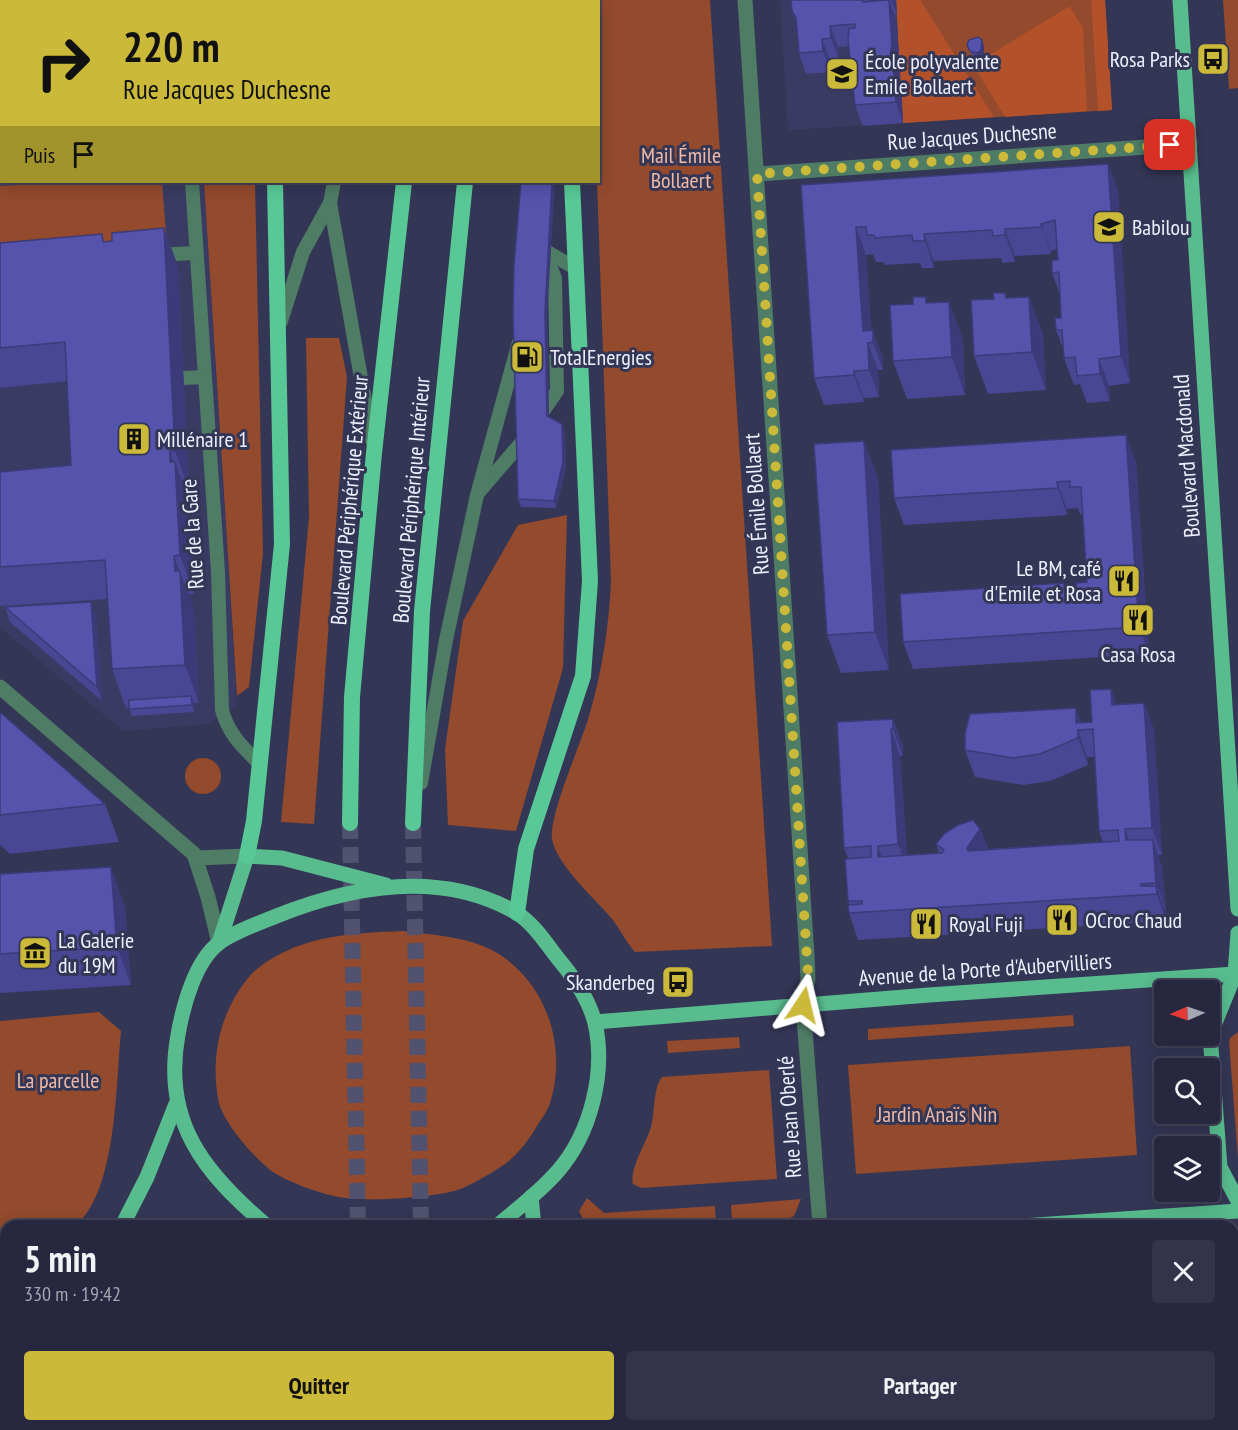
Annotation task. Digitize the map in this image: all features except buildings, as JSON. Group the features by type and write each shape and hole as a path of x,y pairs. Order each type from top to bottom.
{"highway":[{"path":"247,856 254,821 282,544 275,183"},
{"name":"Boulevard Périphérique Extérieur","path":"350,823 352,697 374,453 404,183"},
{"name":"Boulevard Périphérique Intérieur","path":"413,823 422,611 465,183"},
{"path":"517,913 526,849 583,676 590,581 572,183"}],"main road":[{"name":"Boulevard Macdonald","path":"1180,0 1238,909"},
{"path":"261,1220 213,1173 188,1138 176,1104 175,1048 182,1013 194,978 219,943 247,856 282,858 389,885 431,887 478,897 517,913 533,927 578,983 595,1022 598,1065 593,1102 576,1143 559,1170 504,1220"},
{"path":"219,943 262,922 320,900 389,885"},
{"path":"1238,933 1236,976 1210,1035 1220,1167 1238,1201"},
{"name":"Avenue de la Porte d'Aubervilliers","path":"595,1022 803,1005 1236,976"},
{"path":"125,1220 147,1177 176,1104"},
{"path":"531,1197 533,1220"},
{"path":"1131,1220 1238,1211"}],"street":[{"name":"Rue Émile Bollaert","path":"745,0 808,965 803,1005"},
{"name":"Rue Jacques Duchesne","path":"757,174 1190,144"},
{"path":"0,687 197,858 219,943"},
{"path":"197,858 247,856"},
{"name":"Rue Jean Oberlé","path":"803,1005 820,1220"}],"lane":[{"name":"Rue de la Gare","path":"192,183 218,572 222,710 226,724 238,743 259,763"},
{"path":"279,326 303,252 330,203 334,183"},
{"path":"330,203 374,453"},
{"path":"477,495 524,440 557,390 555,278 544,244"},
{"path":"544,244 575,268"},
{"path":"538,272 544,244"},
{"path":"139,256 196,253"},
{"path":"413,823 446,640 477,495 522,328"},
{"path":"183,378 204,377"}],"shaded area":[{"name":"École polyvalente Emile Bollaert","path":"780,0 896,0 903,123 788,130"},
{"path":"896,0 920,0 994,117 903,123"},
{"path":"1091,0 1105,0 1112,110 1098,111"},
{"path":"1070,6 1083,29 1087,111 1005,117 973,65"},
{"path":"0,183 204,183 237,707 208,724 123,731 0,627"}],"green space":[{"name":"Mail Émile Bollaert","path":"600,0 710,0 772,946 635,952 612,919 568,870 555,849 552,828 555,813 589,716 598,683 607,632 611,581 597,183 600,183"},
{"path":"896,0 1105,0 1112,110 903,123"},
{"path":"1223,0 1238,0 1238,88 1229,89"},
{"path":"57,183 162,183 167,246 0,256 0,186"},
{"path":"204,183 255,183 263,553 249,687 237,696"},
{"path":"306,338 339,338 347,377 314,824 281,822 309,517"},
{"path":"567,515 563,668 516,831 448,825 445,749 463,621 518,525"},
{"path":"203,758 216,763 221,776 216,789 203,794 190,789 185,776 190,763"},
{"path":"403,931 467,941 502,956 518,969 542,1002 554,1040 555,1080 549,1107 530,1137 512,1158 483,1178 463,1188 440,1194 406,1198 357,1199 338,1197 306,1188 276,1174 262,1163 240,1139 222,1111 217,1093 216,1061 221,1031 227,1013 239,990 256,970 295,947 348,935"},
{"name":"La parcelle","path":"99,1012 121,1031 115,1106 107,1162 100,1188 80,1220 0,1220 0,1021"},
{"path":"1073,1015 1074,1026 868,1040 868,1029"},
{"path":"1238,1032 1238,1158 1229,1042 1230,1038"},
{"path":"739,1037 740,1048 668,1053 667,1041"},
{"name":"Jardin Anaïs Nin","path":"1130,1046 1137,1155 856,1174 848,1065"},
{"path":"769,1070 777,1179 641,1188 633,1184 633,1171 651,1127 656,1094 662,1077"},
{"path":"587,1198 604,1213 715,1206 716,1220 584,1220 579,1211"},
{"path":"801,1199 794,1216 786,1220 732,1220 731,1205"}],"tunnel":[{"path":"350,823 358,1220"},
{"path":"413,823 421,1220"}],"place":[{"name":"Rosa Parks","path":"1213,59"},
{"name":"École polyvalente Emile Bollaert","path":"842,74"},
{"name":"Babilou","path":"1109,227"},
{"name":"TotalEnergies","path":"527,357"},
{"name":"Millénaire 1","path":"134,439"},
{"name":"Le BM, café d'Emile et Rosa","path":"1124,581"},
{"name":"Casa Rosa","path":"1138,620"},
{"name":"OCroc Chaud","path":"1062,920"},
{"name":"Royal Fuji","path":"926,924"},
{"name":"La Galerie du 19M","path":"35,953"},
{"name":"Skanderbeg","path":"678,982"}],"route":[{"path":"803,1005 808,975 757,174 1170,145"}]}
